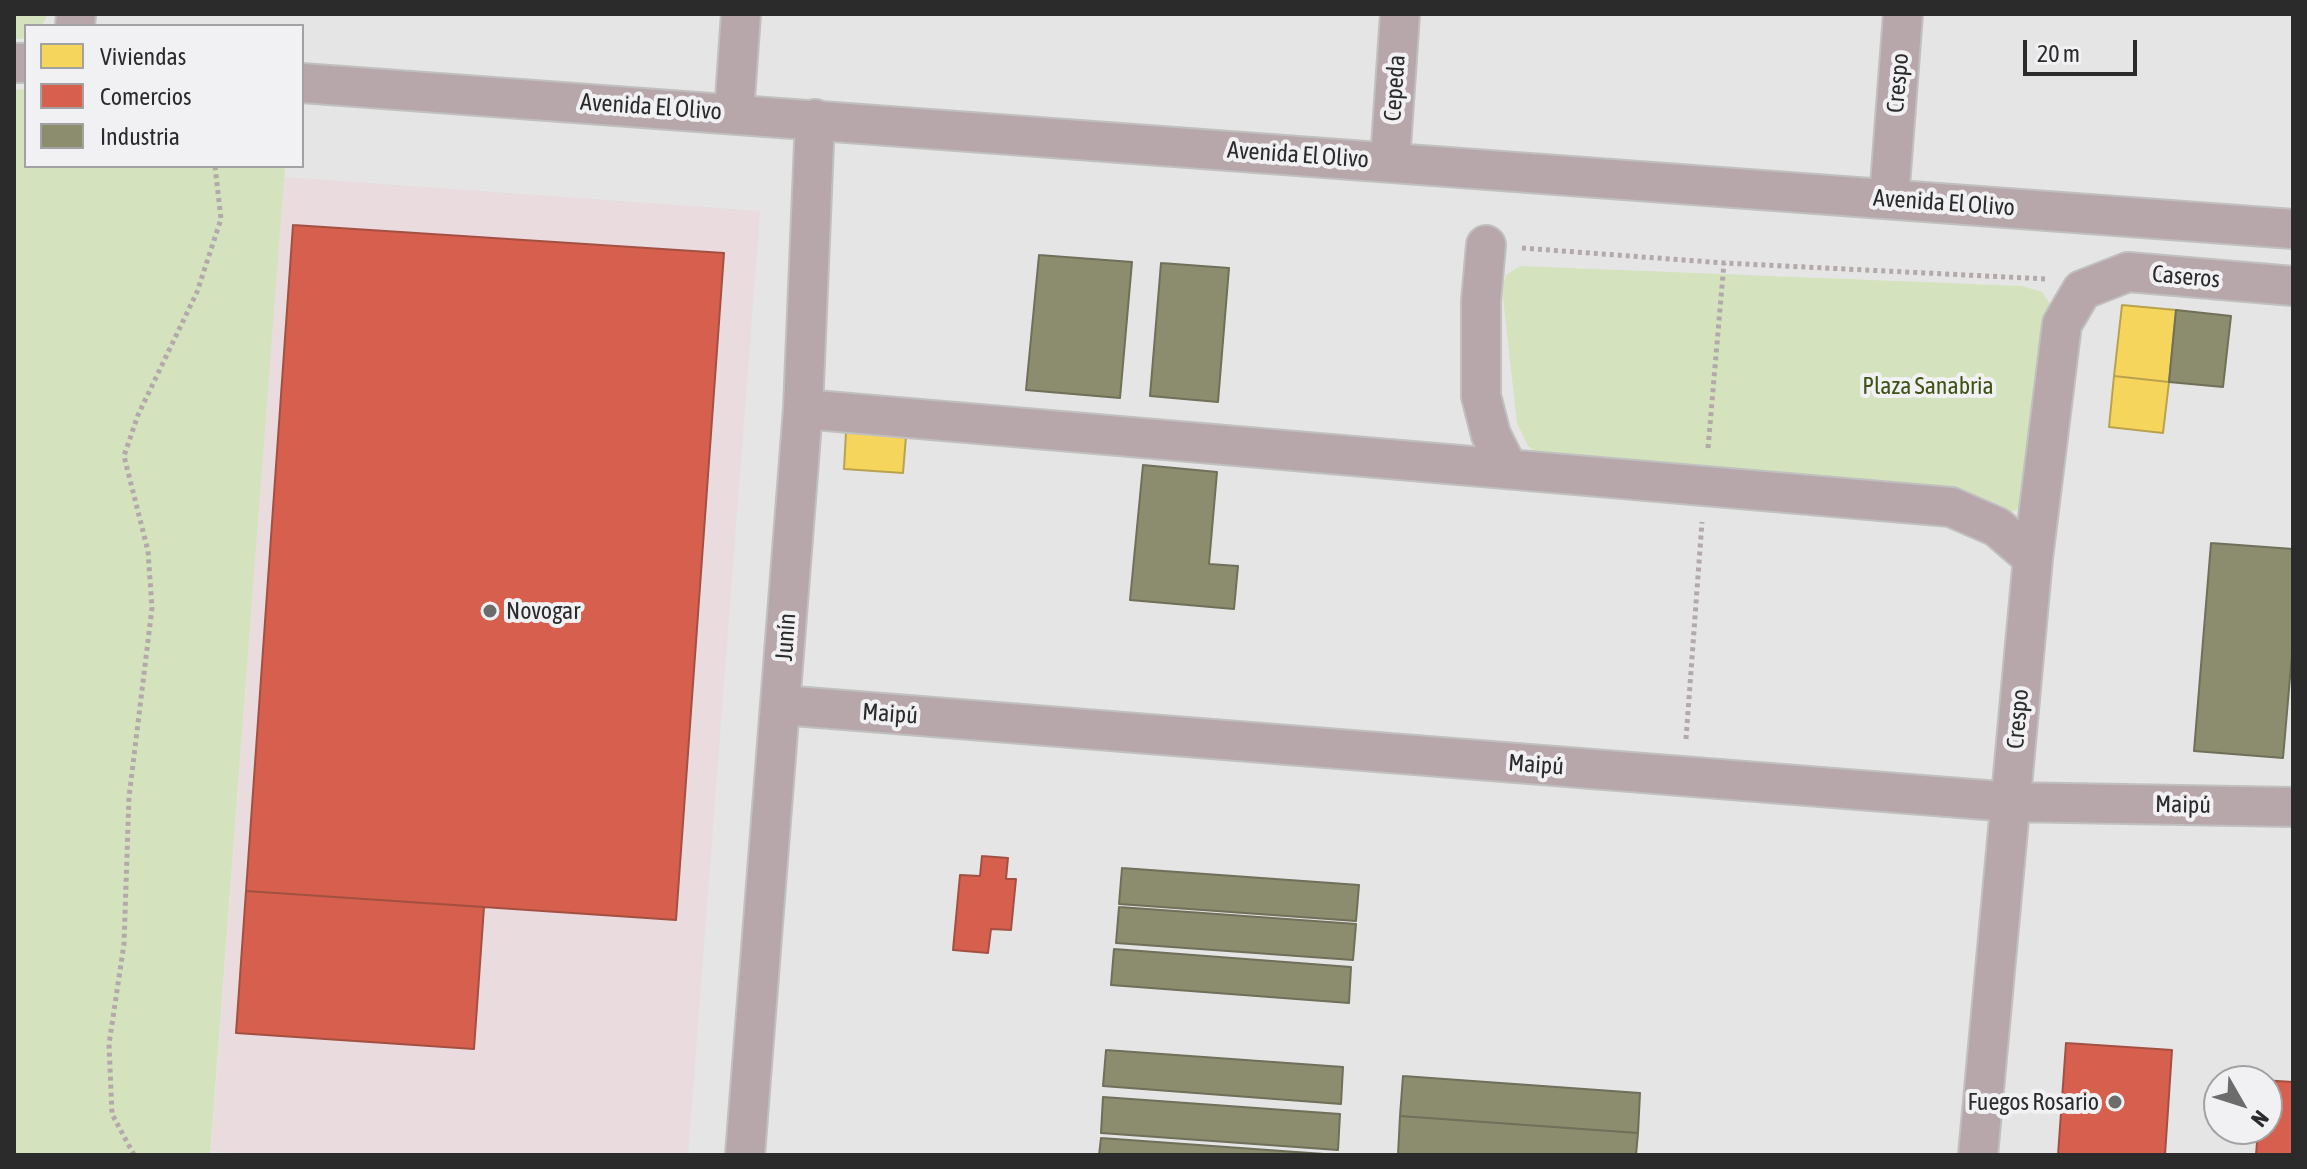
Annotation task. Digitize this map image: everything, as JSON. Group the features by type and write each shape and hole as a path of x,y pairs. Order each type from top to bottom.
{"street":[{"path":"734,113 741,14"},
{"name":"Cepeda","path":"1390,161 1400,14"},
{"name":"Crespo","path":"1889,199 1903,14"},
{"name":"Avenida El Olivo","path":"304,83 2293,229"},
{"name":"Junín","path":"745,1155 803,409 815,119"},
{"path":"1486,245 1481,301 1481,396 1491,435 1508,469"},
{"name":"Caseros","path":"2082,290 2128,272 2293,286"},
{"name":"Crespo","path":"1978,1155 2033,558 2062,324 2082,290"},
{"path":"803,409 1951,507 1997,527 2033,558"},
{"name":"Maipú","path":"781,705 2011,802 2293,807"}],"path":[{"path":"134,1155 112,1114 109,1044 124,944 129,797 152,608 148,551 124,456 138,415 197,292 221,219 215,168"},
{"path":"1486,245 1724,263 2047,279 2082,290"}],"shaded area":[{"name":"Novogar","path":"284,177 760,211 688,1155 264,1155 211,1151"}],"green space":[{"path":"14,14 48,14 43,24 24,24 24,38 14,39"},
{"path":"14,89 24,90 24,168 285,168 210,1155 14,1155"},
{"name":"Plaza Sanabria","path":"1520,266 2022,286 2042,292 2052,307 2022,506 2012,512 1992,507 1544,458 1528,446 1517,423 1502,289 1506,275"}],"building: Viviendas":[{"path":"2122,305 2176,310 2169,382 2114,376"},
{"path":"2114,376 2169,382 2163,433 2109,427"},
{"path":"846,432 906,436 903,473 844,469"}],"building: Comercios":[{"name":"Novogar","path":"293,225 724,253 676,920 246,891"},
{"path":"982,856 1008,858 1006,879 1016,879 1011,930 991,929 988,953 953,950 960,875 980,876"},
{"path":"246,891 484,907 474,1049 236,1033"},
{"name":"Fuegos Rosario","path":"2066,1043 2172,1050 2165,1155 2058,1155"},
{"path":"2283,1081 2293,1082 2293,1155 2256,1155 2257,1145 2283,1145"}],"building: Industria":[{"path":"1039,255 1132,262 1120,398 1026,390"},
{"path":"1161,263 1229,268 1218,402 1150,396"},
{"path":"2176,310 2231,316 2223,387 2169,382"},
{"path":"1143,465 1217,472 1209,564 1238,566 1234,609 1130,600"},
{"path":"2211,543 2293,549 2293,643 2283,758 2194,751"},
{"path":"1122,868 1359,885 1356,921 1119,904"},
{"path":"1119,907 1356,924 1353,960 1116,943"},
{"path":"1114,949 1351,967 1349,1003 1111,985"},
{"path":"1106,1050 1343,1067 1341,1104 1103,1086"},
{"path":"1403,1076 1640,1093 1638,1133 1400,1116"},
{"path":"1103,1097 1340,1114 1338,1150 1101,1133"},
{"path":"1400,1116 1638,1133 1636,1155 1398,1155"},
{"path":"1101,1138 1338,1155 1099,1155"}],"place":[{"name":"Novogar","path":"490,611"},
{"name":"Fuegos Rosario","path":"2115,1102"}]}
